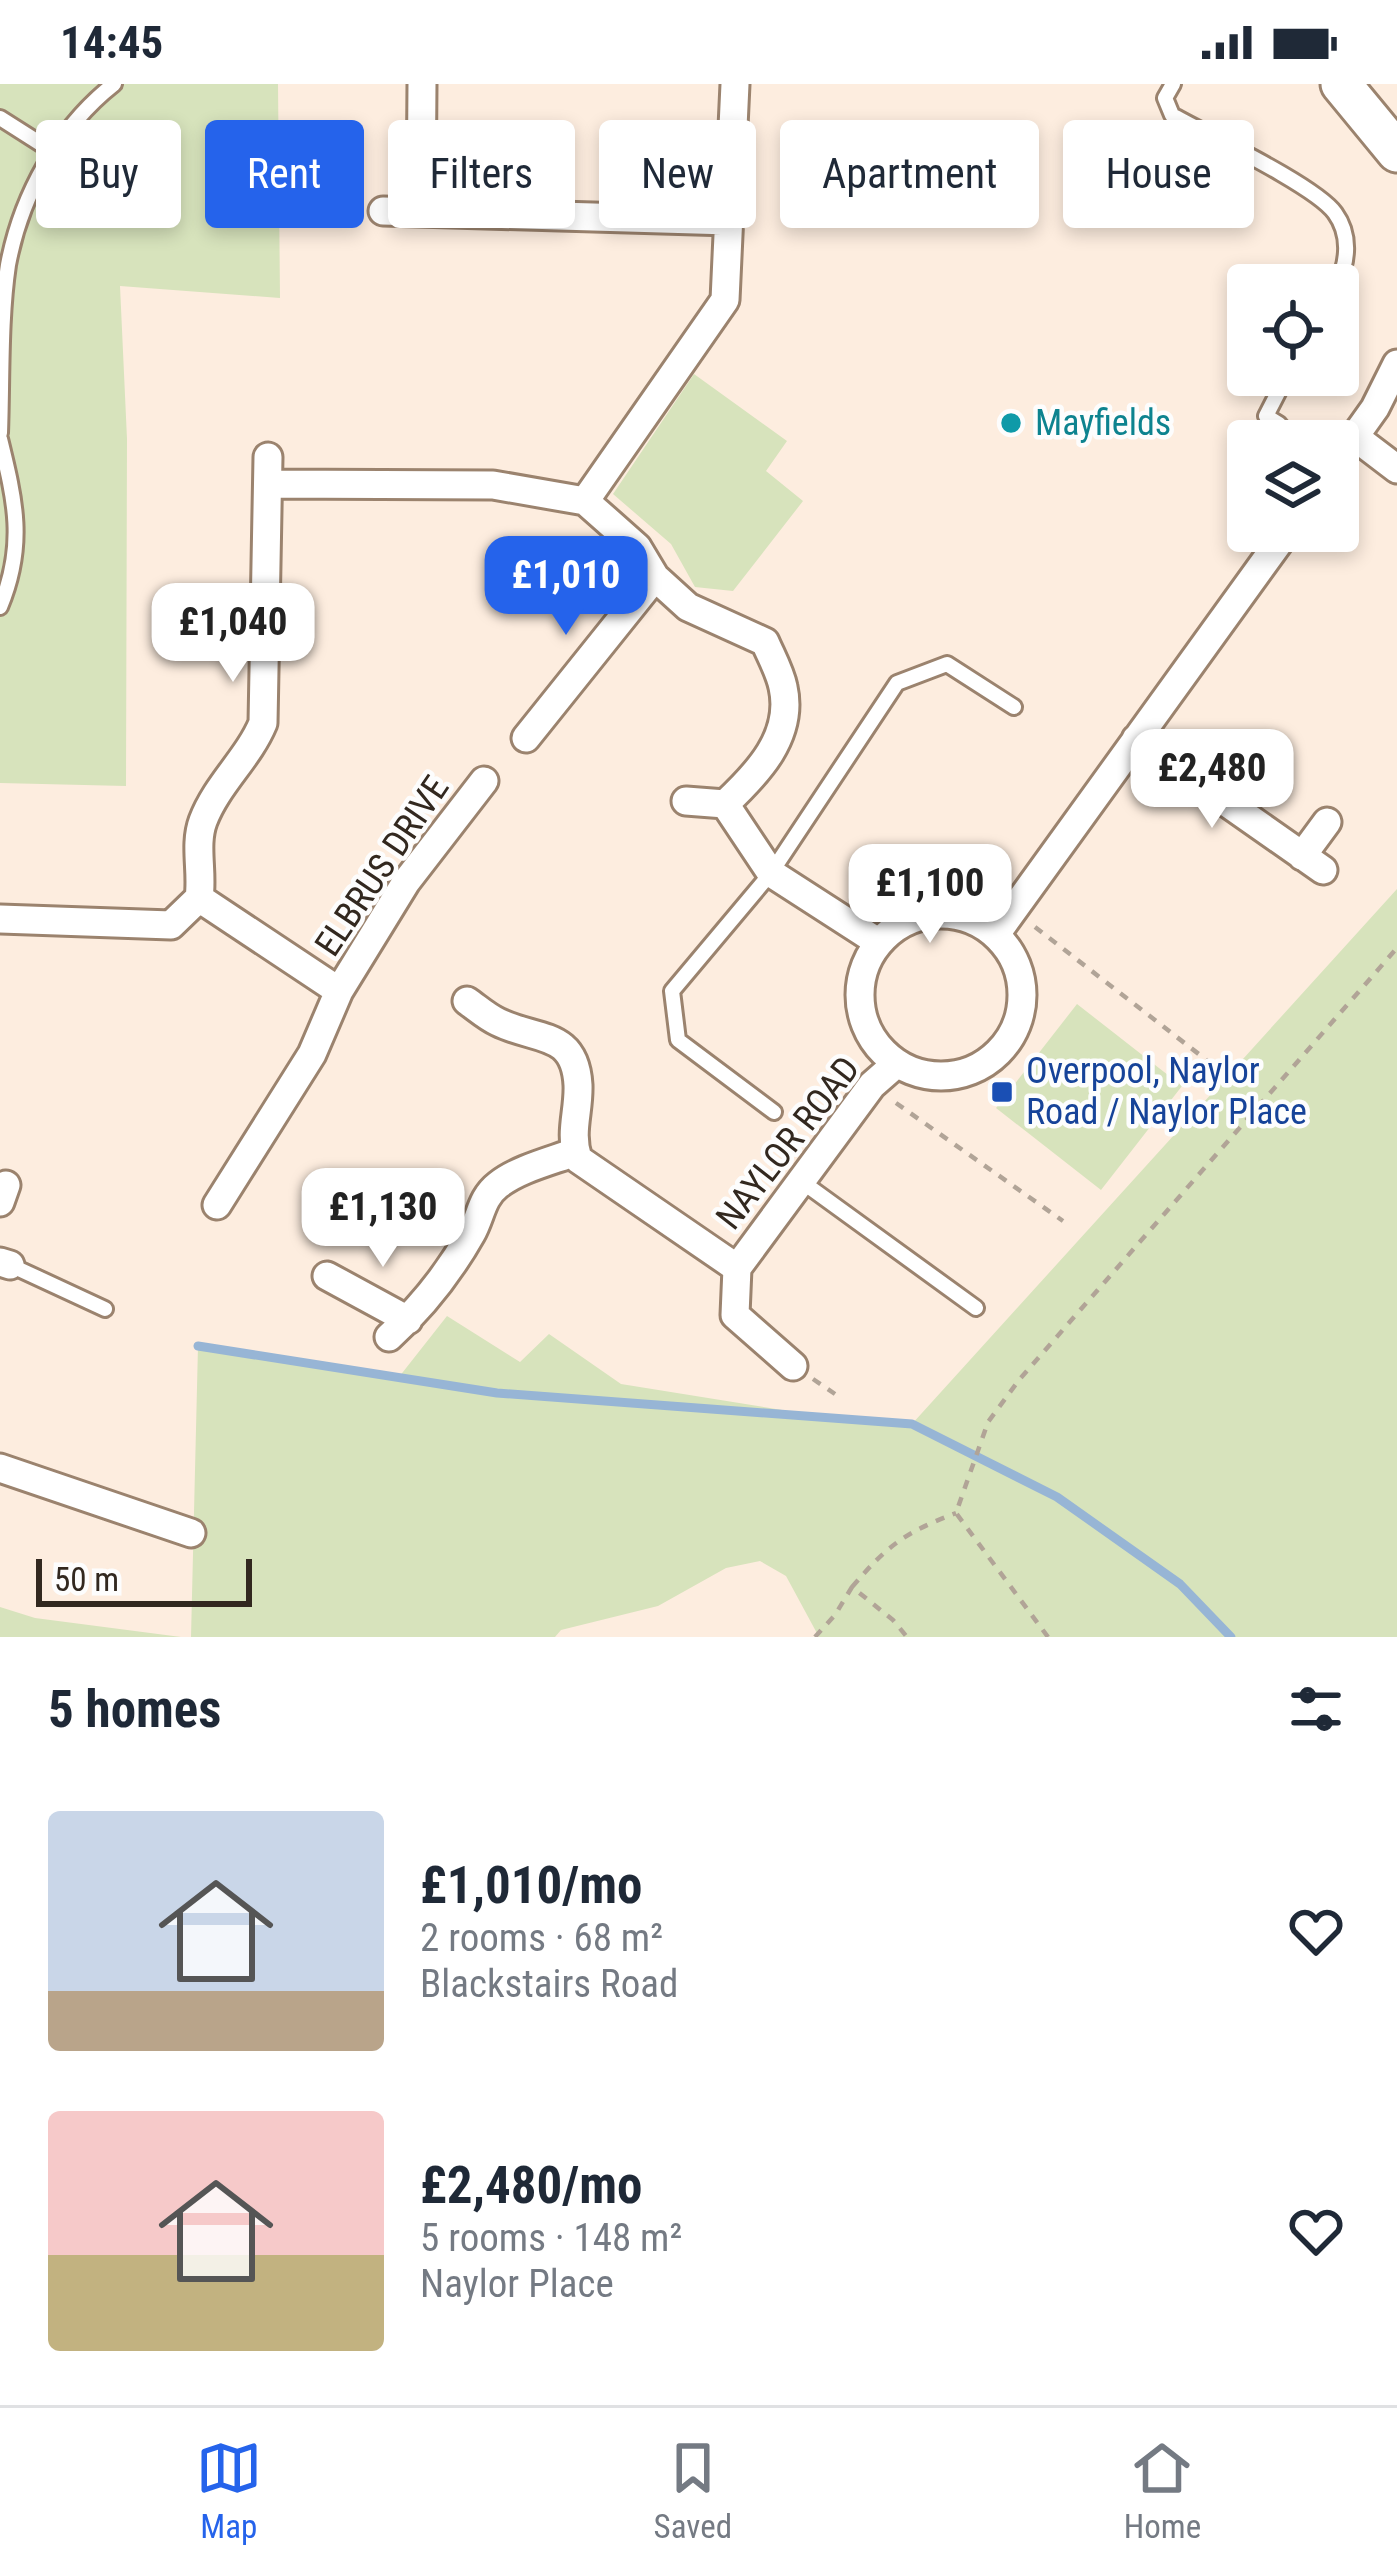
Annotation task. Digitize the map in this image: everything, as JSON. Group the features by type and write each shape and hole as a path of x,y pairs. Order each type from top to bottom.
{"main road":[{"path":"1341,84 1397,152"}],"street":[{"path":"422,84 422,120"},
{"path":"734,120 735,84"},
{"path":"383,211 388,211"},
{"path":"585,500 725,300 730,228"},
{"path":"1359,432 1386,400 1397,364"},
{"path":"1359,454 1397,470"},
{"path":"0,919 171,925 199,898 202,823 228,777 250,753 263,723 269,471 493,485 585,500 637,547 655,577 688,607 765,642 784,689 783,725 763,769 725,804 686,801"},
{"path":"996,934 1272,552"},
{"path":"526,738 655,577"},
{"path":"1136,739 1312,863 1327,822"},
{"name":"ELBRUS DRIVE","path":"217,1205 312,1054 340,991 406,882 484,781"},
{"path":"725,804 771,873 878,942"},
{"name":"ELBRUS DRIVE","path":"199,898 340,991"},
{"path":"935,914 974,920 996,934 1022,981 1022,1008 1013,1033 997,1055 974,1070 948,1076 921,1075 896,1064 876,1045 863,1021 859,994 865,966 878,942 898,925 935,914"},
{"path":"474,1018 561,1043 574,1063 578,1089 571,1139 578,1159 737,1268 735,1315 794,1366"},
{"name":"NAYLOR ROAD","path":"737,1268 872,1085 896,1064"},
{"path":"327,1276 398,1328 473,1231 486,1196 502,1182 575,1152"},
{"path":"0,1468 190,1533"}],"lane":[{"path":"78,120 114,84"},
{"path":"1173,84 1165,98 1172,115 1313,194 1337,216 1347,246 1345,264"},
{"path":"0,118 36,142"},
{"path":"0,607 16,554 17,511 0,436 8,266 36,187"},
{"path":"1272,420 1266,416 1276,396"},
{"path":"774,1112 678,1040 672,991 771,873 897,683 947,664 1014,707"},
{"path":"801,1181 976,1308"},
{"path":"5,1263 106,1309"}],"path":[{"path":"1012,908 1218,1070"},
{"path":"815,1637 878,1557 906,1533 956,1513 988,1422 1019,1380 1397,948"},
{"path":"872,1085 1063,1221"},
{"path":"956,1513 1048,1637"},
{"path":"852,1587 907,1637"}],"green space":[{"path":"0,84 278,84 278,120 205,120 205,228 279,228 280,298 120,286 127,439 126,786 0,783"},
{"path":"694,374 787,441 766,471 803,501 733,591 695,587 671,544 613,494"},
{"path":"1397,889 1397,1637 819,1637 786,1576 760,1561 726,1568 658,1606 561,1630 555,1637 191,1637 198,1346 399,1377 447,1316 520,1362 549,1334 621,1384 819,1416 912,1424"},
{"path":"1077,1004 1182,1086 1101,1190 996,1108"},
{"path":"0,1607 35,1618 181,1637 0,1637"}],"waterway":[{"path":"198,1346 497,1393 912,1424 1057,1497 1180,1584 1231,1637"}],"place":[{"name":"Mayfields","path":"1011,423"},
{"name":"Overpool, Naylor Road / Naylor Place","path":"1002,1092"}]}
